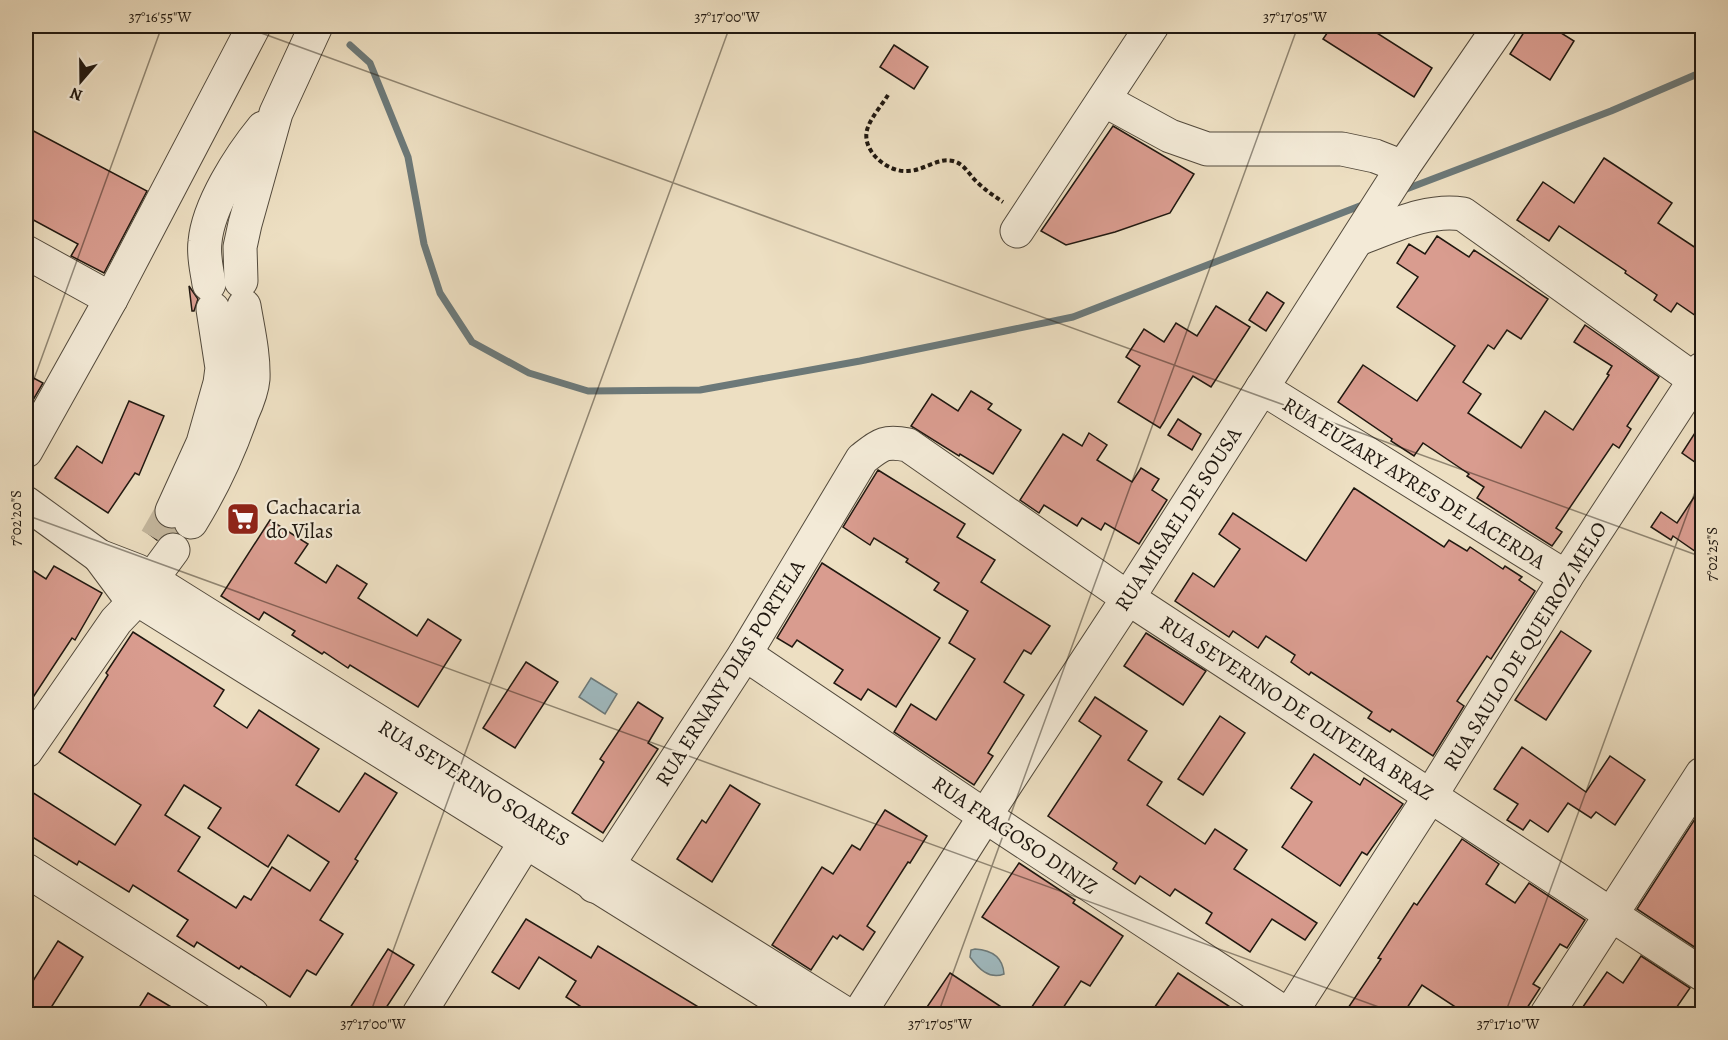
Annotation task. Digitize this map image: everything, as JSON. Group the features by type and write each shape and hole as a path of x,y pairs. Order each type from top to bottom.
{"street":[{"path":"26,451 111,299 254,26"},
{"path":"181,517 209,493 233,440 253,381 252,362 205,242 209,220 237,164 276,113 316,26"},
{"path":"1017,231 1152,26"},
{"name":"RUA MISAEL DE SOUSA","path":"860,1014 1400,171 1500,26"},
{"path":"1104,100 1170,136 1208,149 1342,149 1375,156 1400,171"},
{"path":"1358,239 1431,214 1448,211 1463,214 1699,375"},
{"path":"26,252 111,299"},
{"name":"RUA SAULO DE QUEIROZ MELO","path":"1288,1014 1431,795 1566,577 1699,375"},
{"name":"RUA EUZARY AYRES DE LACERDA","path":"1262,388 1566,577"},
{"name":"RUA SEVERINO DE OLIVEIRA BRAZ","path":"862,459 882,444 894,442 908,445 1128,598 1702,974"},
{"name":"RUA ERNANY DIAS PORTELA","path":"601,876 745,654 862,459"},
{"name":"RUA SEVERINO SOARES","path":"26,503 99,556 134,592 601,876 846,1014"},
{"path":"26,751 164,544"},
{"name":"RUA FRAGOSO DINIZ","path":"745,654 985,816 1288,1014"},
{"path":"1547,1014 1702,774"},
{"path":"418,1014 531,833"},
{"path":"26,870 252,1014"},
{"name":"RUA SEVERINO SOARES","path":"601,876 802,1014"}],"path":[{"path":"888,95 868,126 866,134 868,146 882,163 897,170 908,171 952,161 964,167 975,180 1000,200"}],"water":[{"path":"591,678 617,694 605,714 579,697"},
{"path":"971,950 995,955 1001,963 1004,974 993,975 980,969 970,957"}],"building":[{"path":"1332,26 1366,26 1432,68 1414,97 1323,39"},
{"path":"1528,26 1550,26 1574,41 1550,80 1510,54"},
{"path":"894,45 928,67 914,89 880,67"},
{"path":"1113,126 1194,174 1170,213 1115,232 1066,245 1041,231"},
{"path":"26,127 147,191 104,273 71,256 78,244 26,216"},
{"path":"1604,158 1672,203 1658,223 1702,252 1702,320 1677,303 1671,312 1654,300 1657,295 1625,273 1626,271 1559,226 1549,241 1517,220 1543,182 1574,203"},
{"path":"1437,236 1469,257 1474,250 1548,299 1521,339 1507,330 1494,349 1488,345 1463,382 1481,394 1468,413 1521,448 1545,411 1573,430 1609,375 1607,374 1612,366 1574,342 1585,325 1659,377 1627,426 1631,429 1619,448 1613,444 1556,528 1562,532 1552,546 1477,498 1484,487 1423,443 1414,456 1338,402 1363,365 1417,401 1455,346 1397,307 1418,277 1397,263 1409,244 1425,254"},
{"path":"189,286 198,299 194,311 192,311"},
{"path":"1267,292 1284,303 1266,331 1249,320"},
{"path":"1216,306 1250,327 1211,387 1193,376 1160,428 1118,402 1140,366 1126,357 1144,329 1164,342 1176,323 1197,336"},
{"path":"26,374 43,383 33,400 26,397"},
{"path":"971,391 992,404 988,409 1021,430 993,474 911,426 932,394 958,411"},
{"path":"129,401 164,416 139,475 135,473 108,513 55,478 77,446 102,463"},
{"path":"1178,419 1201,434 1192,450 1168,435"},
{"path":"1702,422 1702,467 1682,453"},
{"path":"1089,433 1107,445 1097,460 1132,482 1141,468 1159,479 1152,490 1167,500 1139,544 1105,523 1101,530 1082,518 1077,526 1044,505 1039,513 1020,500 1063,434 1082,446"},
{"path":"878,470 965,524 957,537 995,560 981,582 1050,626 1031,654 1024,650 1004,682 1024,695 988,753 993,756 974,785 894,732 911,704 936,720 975,659 949,643 968,611 934,590 939,583 906,562 908,559 874,538 870,545 843,527"},
{"path":"1702,485 1702,556 1673,536 1671,540 1651,527 1661,512 1677,523"},
{"path":"1354,488 1444,547 1449,540 1467,551 1470,547 1503,569 1505,566 1522,577 1519,580 1535,591 1491,659 1487,656 1457,701 1464,706 1433,756 1392,729 1390,732 1368,718 1372,712 1311,672 1309,675 1291,662 1295,655 1266,636 1258,648 1233,631 1229,637 1175,601 1193,573 1214,587 1240,549 1219,534 1233,513 1306,561"},
{"path":"154,514 157,522 164,528 175,531 165,533 157,540 144,530"},
{"path":"270,520 308,544 295,563 326,583 337,565 367,584 358,598 417,636 428,619 461,640 418,707 350,665 348,668 324,652 322,654 292,635 295,631 264,612 259,620 221,596"},
{"path":"822,563 940,638 896,707 868,689 861,700 834,683 843,670 797,640 792,647 777,638"},
{"path":"26,566 46,579 54,566 102,593 75,640 72,638 26,708"},
{"path":"1561,631 1591,651 1546,720 1515,700"},
{"path":"133,632 224,690 214,706 247,728 259,710 319,749 296,785 339,812 365,773 397,793 355,859 358,861 320,920 343,934 316,975 307,970 290,997 241,966 239,969 197,942 194,947 177,936 188,920 133,885 129,892 79,861 77,865 26,833 26,802 32,792 115,845 141,805 59,752 108,675 106,673","holes":["184,785 221,808 208,828 268,867 288,835 329,862 310,891 272,867 251,900 244,896 236,908 178,871 200,837 165,815"]},
{"path":"1146,633 1206,671 1183,705 1124,666"},
{"path":"526,662 558,682 515,748 483,728"},
{"path":"1095,697 1147,731 1128,760 1162,782 1147,805 1205,844 1215,829 1247,850 1234,869 1317,923 1305,940 1272,919 1250,952 1206,923 1212,913 1175,889 1170,896 1140,876 1135,884 1113,869 1117,863 1048,816 1101,736 1079,721"},
{"path":"638,702 663,718 648,743 658,749 603,833 572,813 604,762 600,759"},
{"path":"1220,716 1245,733 1203,795 1178,779"},
{"path":"1522,747 1586,792 1610,756 1645,780 1615,825 1596,812 1591,818 1568,803 1548,832 1530,820 1523,830 1507,820 1518,804 1494,789"},
{"path":"1314,754 1360,785 1364,778 1403,804 1367,855 1362,852 1340,886 1282,847 1312,802 1291,788"},
{"path":"730,785 760,804 712,882 677,859 702,820 706,823"},
{"path":"1702,808 1702,952 1637,909"},
{"path":"885,810 927,836 867,926 875,932 863,950 840,935 837,939 833,936 811,970 772,945 822,867 833,874 852,845 860,850"},
{"path":"1462,839 1499,864 1486,884 1515,903 1529,883 1585,920 1567,948 1560,944 1533,984 1540,988 1527,1008 1525,1007 1520,1014 1466,1014 1422,985 1403,1014 1344,1014 1381,959 1378,958 1414,903 1417,905"},
{"path":"1019,863 1075,900 1073,903 1123,936 1090,986 1081,981 1059,1014 1027,1014 1059,967 982,917"},
{"path":"526,919 591,958 598,946 710,1014 609,1014 597,1007 592,1014 566,997 576,981 539,957 519,989 492,972"},
{"path":"58,941 83,957 47,1014 26,1014 26,992"},
{"path":"388,949 414,965 382,1014 346,1014"},
{"path":"1641,956 1690,988 1672,1014 1578,1014 1607,972 1623,983"},
{"path":"950,973 1012,1014 937,1014 927,1007"},
{"path":"1178,973 1241,1014 1150,1014"},
{"path":"148,993 183,1014 135,1014"}],"waterway":[{"path":"350,45 370,63 408,157 424,244 440,293 472,342 529,373 588,391 700,390 860,361 1073,317 1365,204"},
{"path":"1401,191 1611,111 1702,72"}],"tunnel":[{"path":"156,539 172,511"}],"place":[{"name":"Cachacaria do Vilas","path":"243,519"}]}
